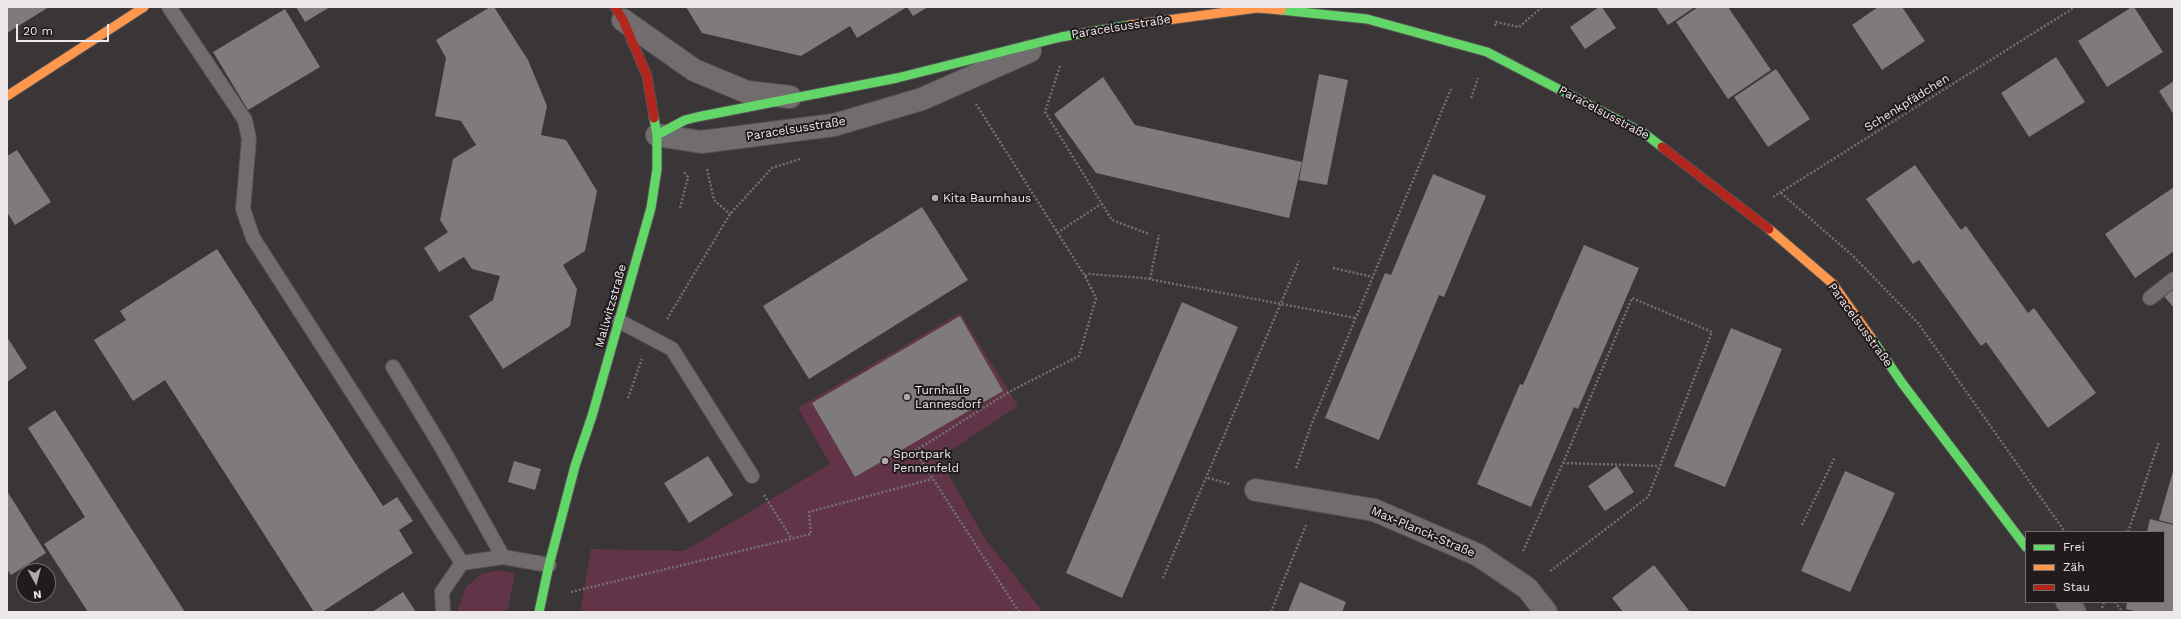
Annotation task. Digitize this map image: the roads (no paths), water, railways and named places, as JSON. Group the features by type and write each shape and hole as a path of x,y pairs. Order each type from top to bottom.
{"street":[{"path":"7,96 144,7"},
{"name":"Paracelsusstraße","path":"657,135 685,120 697,117 791,97 897,78 1061,37 1163,19 1257,8 1367,19 1487,52 1645,134 1746,210 1833,284 1902,383 2025,546"},
{"name":"Paracelsusstraße","path":"619,14 694,70 747,92 791,97"},
{"name":"Mallwitzstraße","path":"540,612 549,565 575,466 619,321 651,208 657,169 657,135 647,76 619,14"},
{"name":"Paracelsusstraße","path":"657,135 701,142 834,125 922,99 1061,37"},
{"name":"Max-Planck-Straße","path":"1256,490 1374,510 1478,555 1519,583 1546,612"},
{"path":"2069,603 2075,612"}],"lane":[{"path":"169,7 244,120 249,139 243,209 253,238 462,563"},
{"path":"2150,298 2174,279"},
{"path":"619,321 672,349 752,476"},
{"path":"393,367 442,448 502,558"},
{"path":"443,612 442,592 462,563 502,558 549,565"}],"place":[{"name":"Kita Baumhaus","path":"935,198"},
{"name":"Turnhalle Lannesdorf","path":"907,397"},
{"name":"Sportpark Pennenfeld","path":"885,461"}]}
